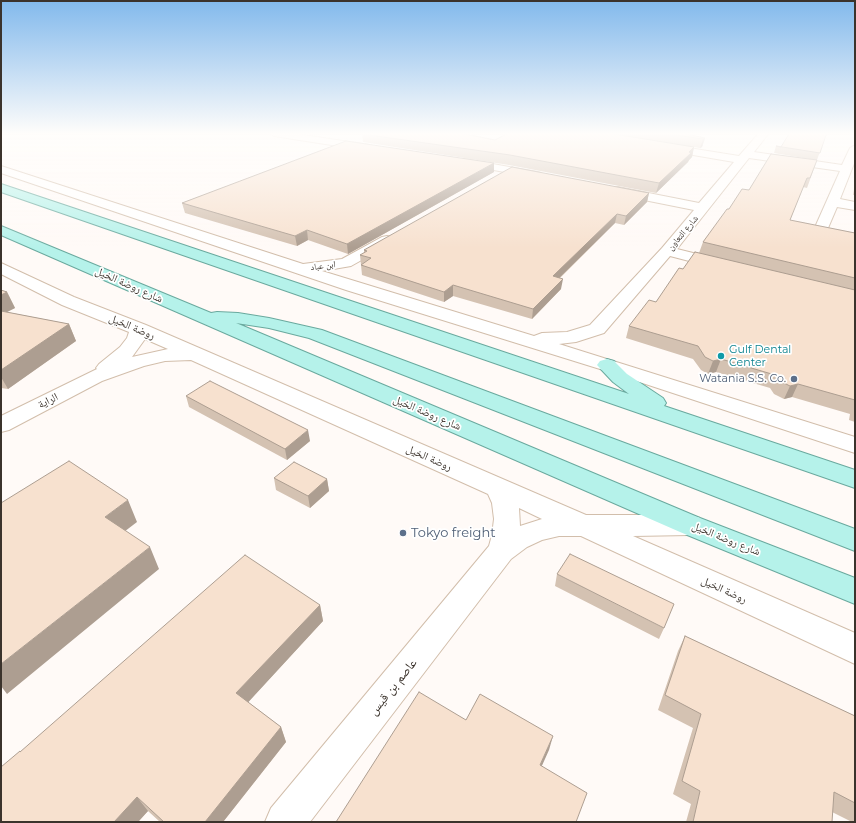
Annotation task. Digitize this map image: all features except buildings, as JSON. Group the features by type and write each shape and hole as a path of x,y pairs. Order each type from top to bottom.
{"main road":[{"path":"1,188 855,479"},
{"name":"شارع روضة الخيل","path":"1,230 690,525 855,591"},
{"path":"202,317 238,318 269,322 315,334 855,540"},
{"path":"607,365 640,393 680,419"}],"street":[{"path":"8,171 352,286 607,365 855,446"},
{"path":"489,181 505,171"},
{"path":"521,171 548,177"},
{"name":"شارع التعاون","path":"521,338 552,340 570,338 597,329 667,251 733,171"},
{"path":"823,225 845,171"},
{"path":"610,190 703,208"},
{"path":"833,202 855,206"},
{"name":"ابن عباد","path":"300,269 346,263 400,232"},
{"path":"667,251 735,268"},
{"name":"ابن عباد","path":"346,263 352,286"},
{"name":"روضة الخيل","path":"1,268 68,301 139,329 499,489 582,524 855,649"},
{"name":"الراية","path":"95,377 127,351 136,339 139,329"},
{"path":"597,329 595,343 599,356 607,365"},
{"name":"الراية","path":"1,426 95,377 138,361 165,355 193,354"},
{"name":"عاصم بن قيس","path":"499,489 505,503 507,519 506,535 501,551"},
{"name":"عاصم بن قيس","path":"285,822 501,551 517,539 537,530 582,524 690,525"}],"place":[{"name":"Gulf Dental Center","path":"721,356"},
{"name":"Watania S.S. Co.","path":"794,379"},
{"name":"Tokyo freight","path":"403,533"}]}
